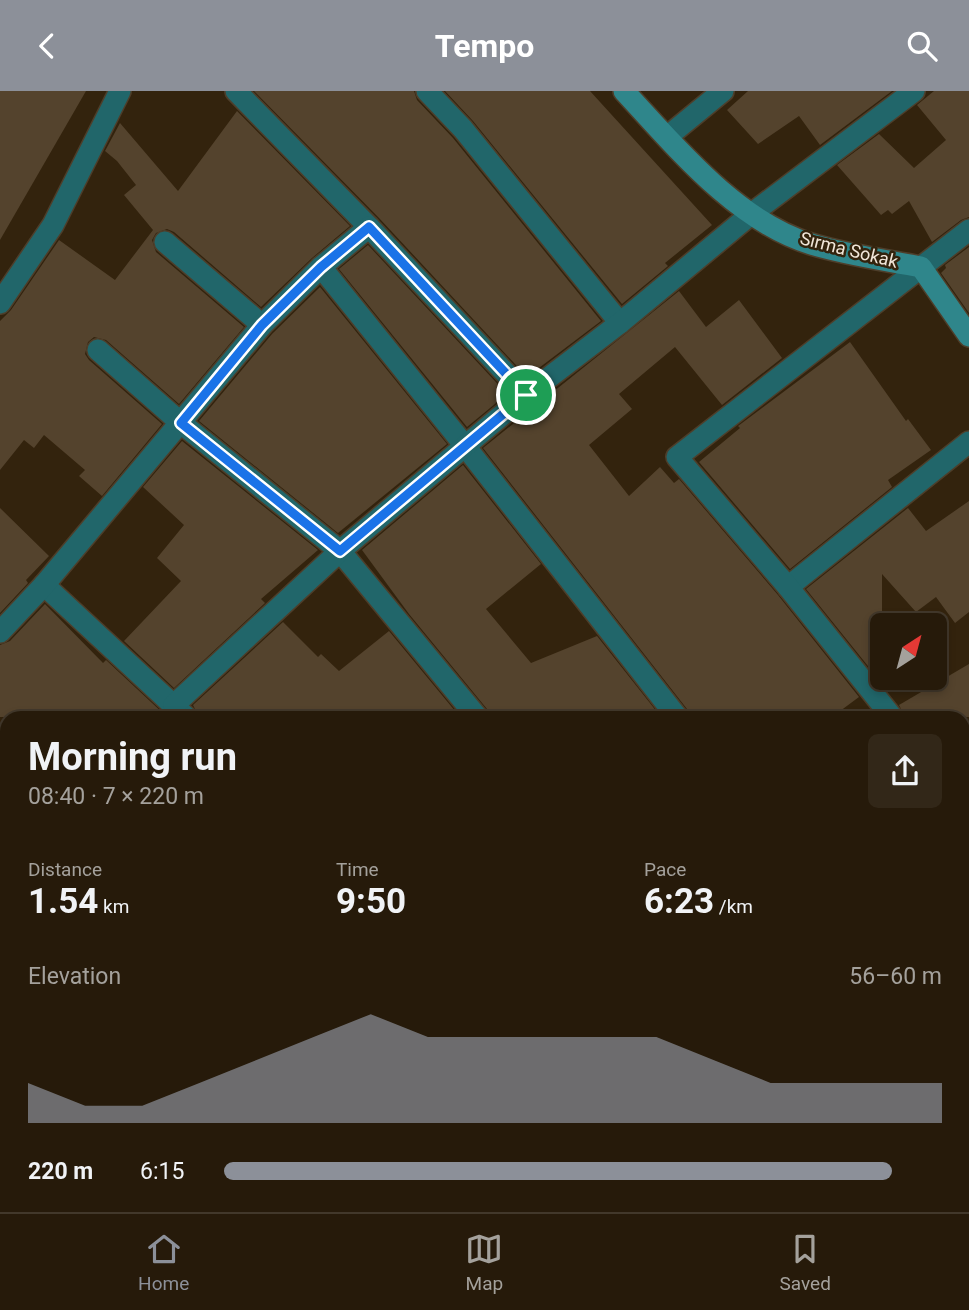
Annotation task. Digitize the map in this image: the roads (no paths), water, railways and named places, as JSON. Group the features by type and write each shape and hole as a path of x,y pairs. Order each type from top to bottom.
{"street":[{"path":"0,303 53,225 120,91"},
{"path":"236,91 369,227 526,395"},
{"path":"427,91 463,129 620,323"},
{"name":"Sırma Sokak","path":"624,91 667,137 750,215 810,244 921,267 969,336"},
{"path":"667,137 723,91"},
{"path":"44,585 180,711 340,551 526,395 620,323 750,215 914,91"},
{"path":"0,632 44,585 262,325 321,267 369,227"},
{"path":"887,711 788,587 677,457 969,230"},
{"path":"165,242 262,325"},
{"path":"321,267 672,711"},
{"path":"98,350 181,423 340,551 472,711"},
{"path":"788,587 969,442"}]}
